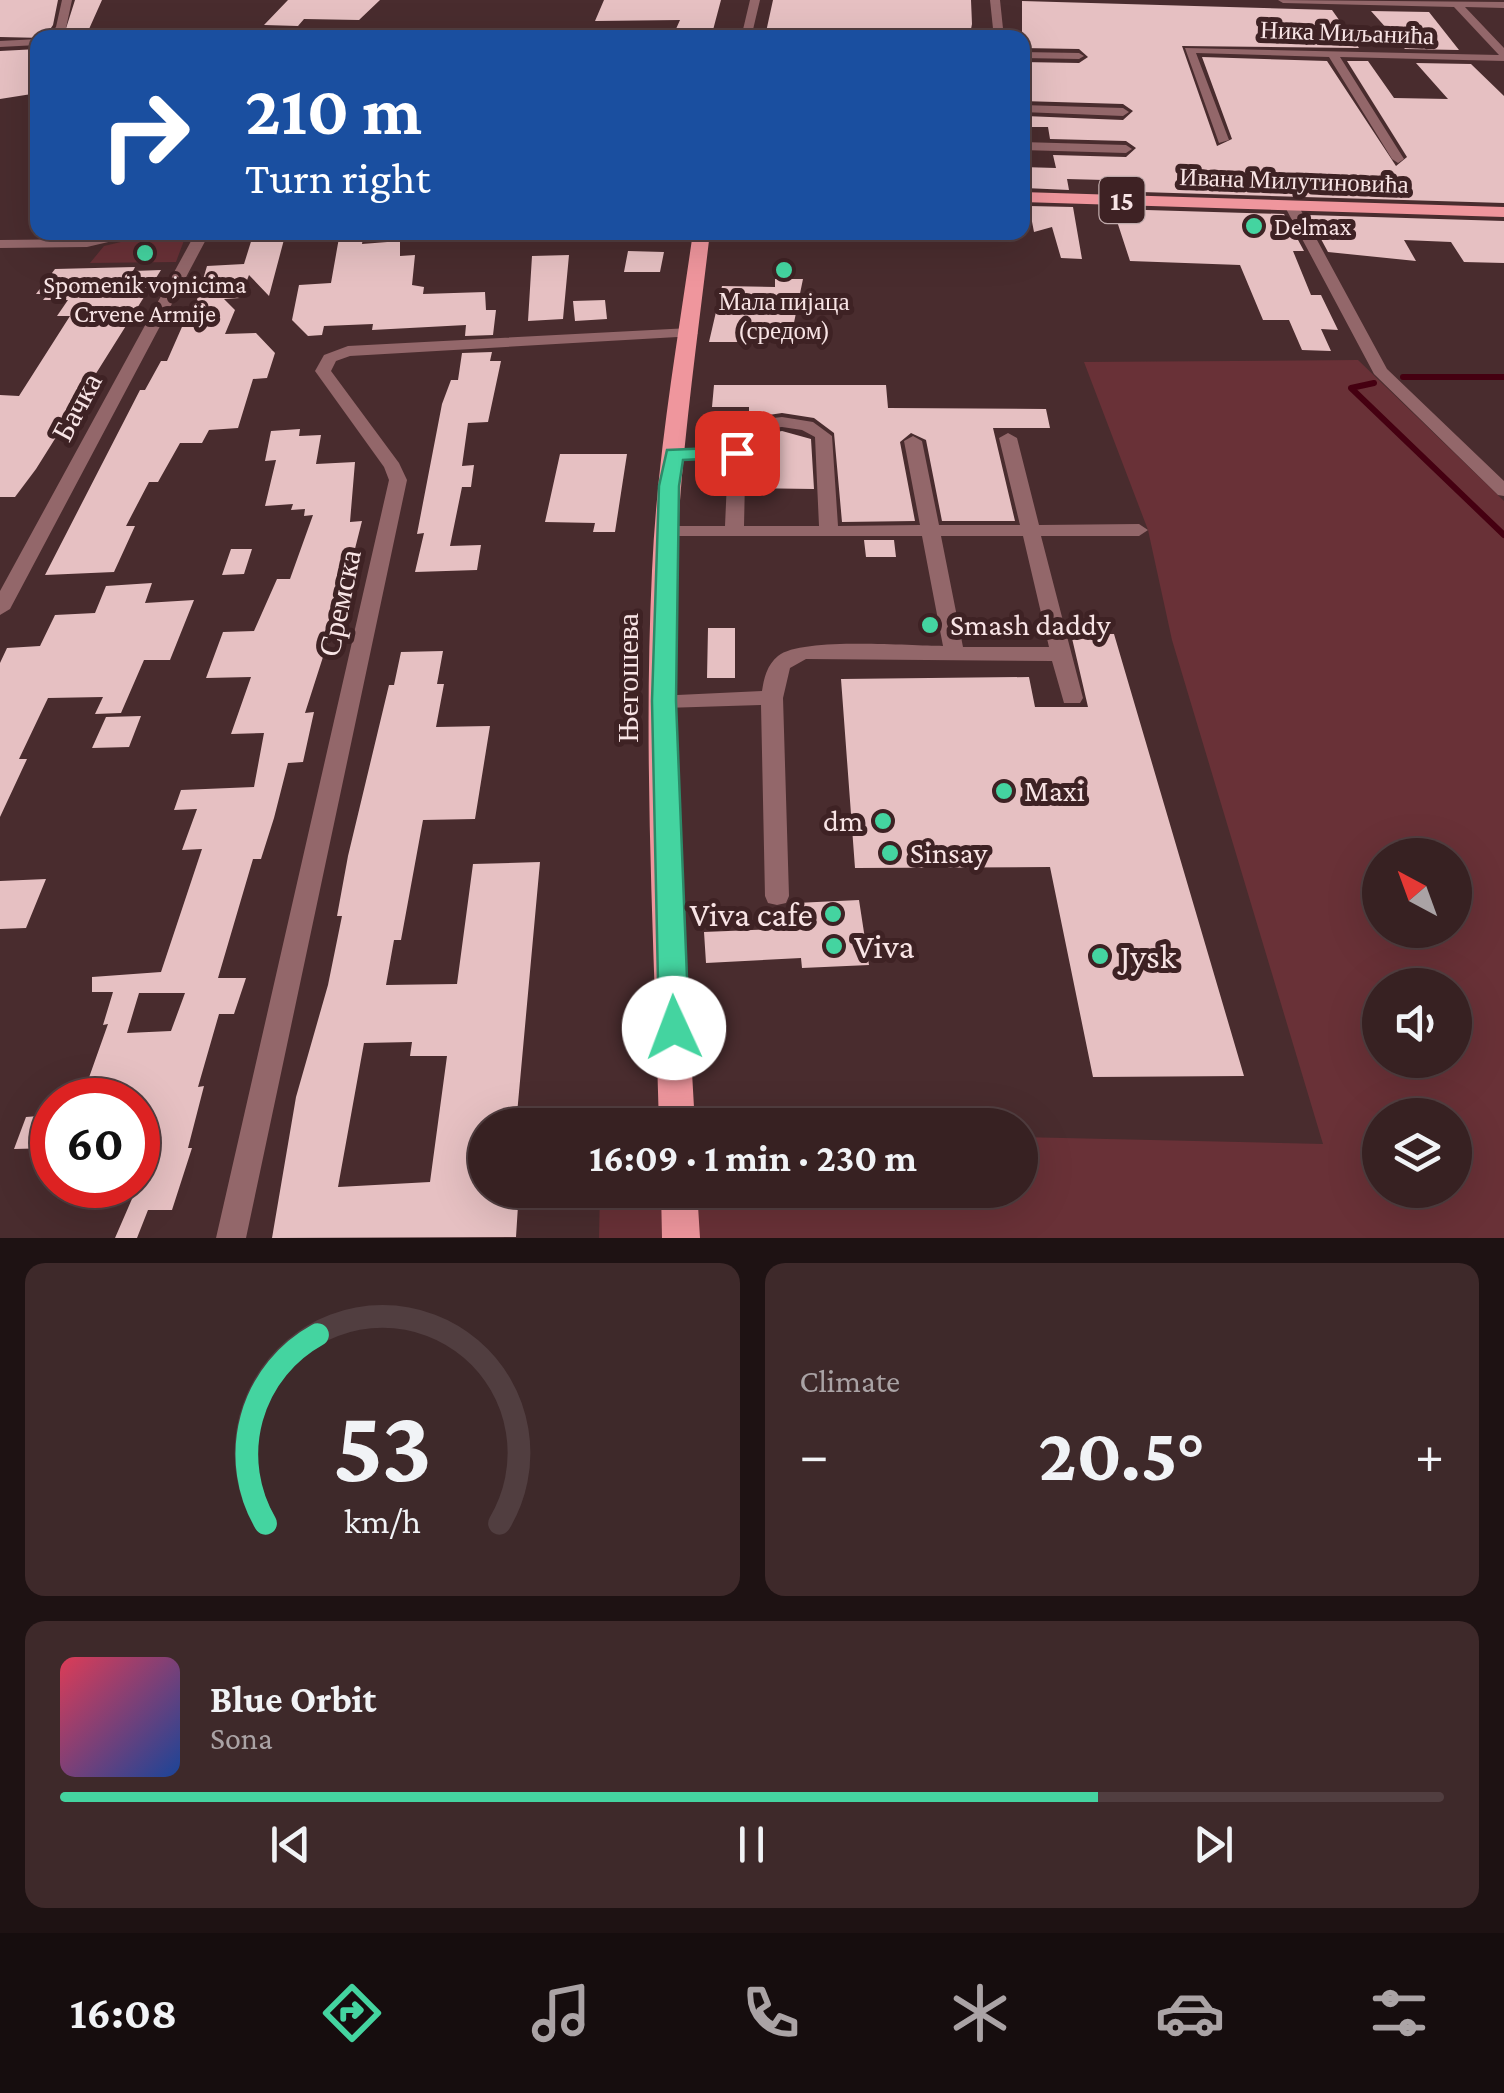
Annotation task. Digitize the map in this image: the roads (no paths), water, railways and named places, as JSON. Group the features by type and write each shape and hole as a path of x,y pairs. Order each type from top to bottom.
{"main road":[{"name":"Ивана Милутиновића","path":"1030,197 1504,212"},
{"name":"Његошева","path":"676,1108 664,701 667,532 701,240"},
{"path":"679,1208 680,1238"}],"street":[{"path":"59,30 66,0"},
{"path":"748,30 756,0"},
{"path":"995,0 999,30"},
{"path":"1283,0 1504,6"},
{"path":"1454,2 1504,56"},
{"path":"0,44 30,42"},
{"name":"Ника Миљанића","path":"1223,140 1189,50 1504,56"},
{"path":"1333,54 1398,160"},
{"path":"1030,55 1079,56"},
{"path":"1030,108 1123,112"},
{"path":"1030,146 1126,149"},
{"path":"1291,205 1380,371 1504,491"},
{"path":"0,244 100,240"},
{"name":"Бачка","path":"0,609 199,240"},
{"name":"Сремска","path":"231,1238 398,480 393,467 322,371 330,358 348,351 690,333"},
{"path":"734,533 738,432 749,425 805,425 822,431 829,533"},
{"path":"1008,438 1072,698"},
{"path":"913,441 954,654"},
{"path":"674,454 737,453"},
{"path":"667,532 930,534 1140,530"},
{"path":"776,896 772,698 774,671 790,656 804,652 1061,654"},
{"path":"664,701 772,698"}],"waterway":[{"path":"1403,377 1504,377"},
{"path":"1374,383 1351,388 1504,535"}],"place":[{"name":"Delmax","path":"1254,226"},
{"name":"Spomenik vojnicima Crvene Armije","path":"145,253"},
{"name":"Мала пијаца (средом)","path":"784,270"},
{"name":"Smash daddy","path":"930,625"},
{"name":"Maxi","path":"1004,791"},
{"name":"dm","path":"883,821"},
{"name":"Sinsay","path":"890,853"},
{"name":"Viva cafe","path":"833,914"},
{"name":"Viva","path":"834,946"},
{"name":"Jysk","path":"1100,956"}]}
